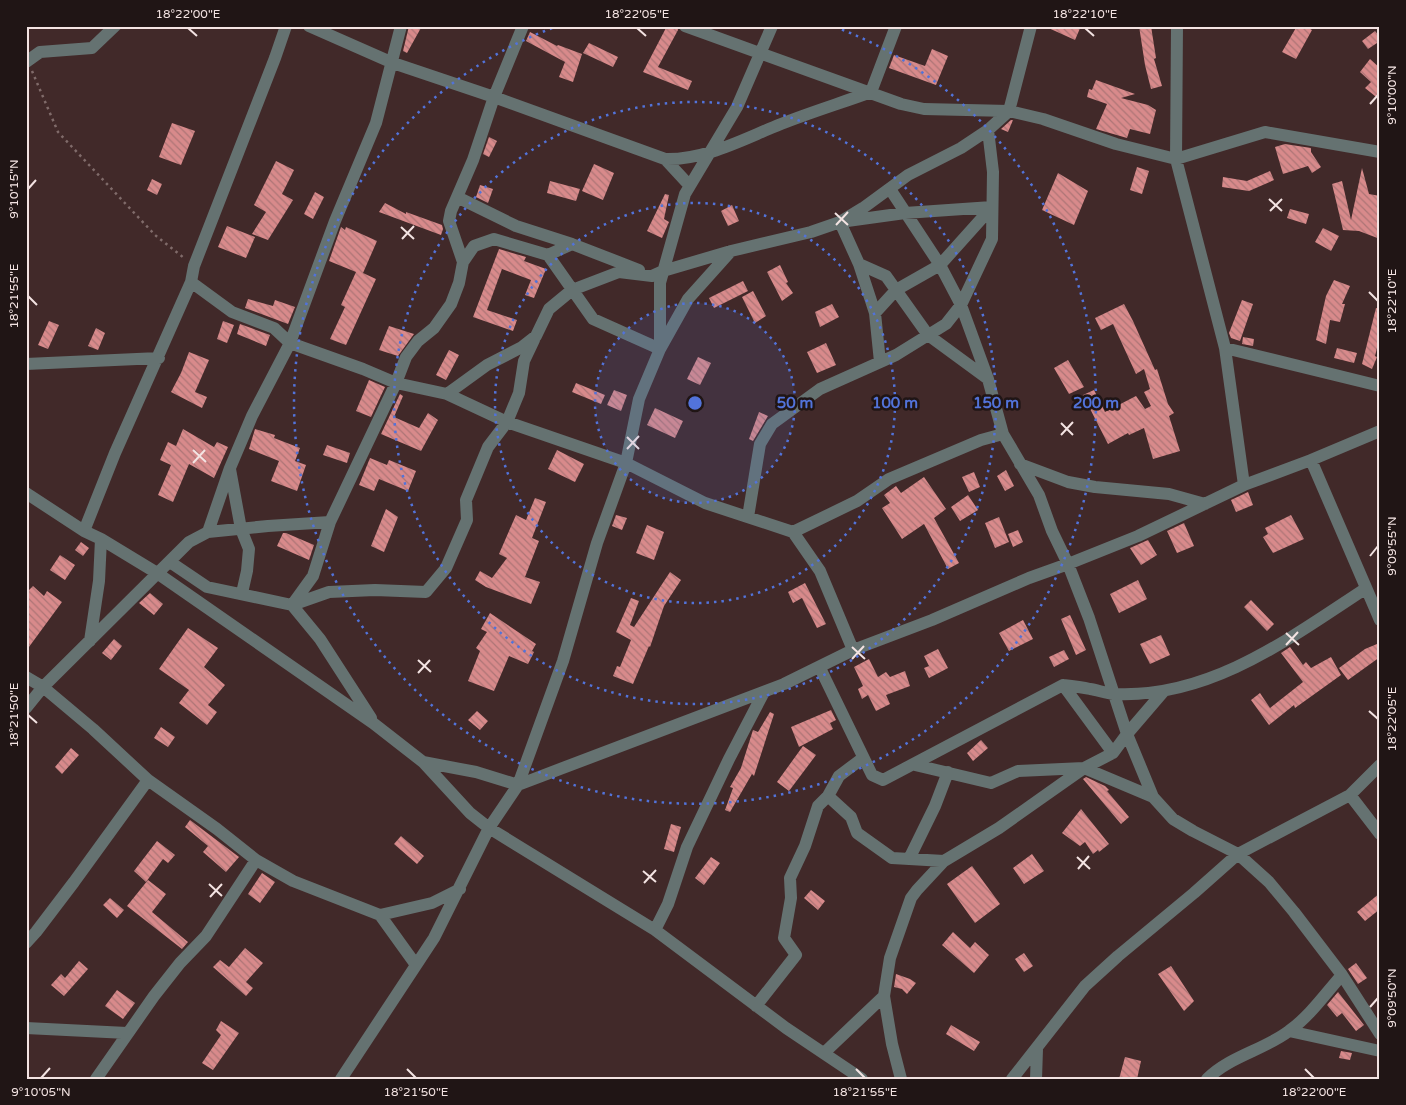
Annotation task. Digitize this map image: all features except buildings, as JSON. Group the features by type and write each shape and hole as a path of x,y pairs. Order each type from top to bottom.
{"street":[{"path":"27,61 40,52 92,48 115,26"},
{"path":"84,531 115,453 159,358 191,282 194,266 286,26"},
{"path":"309,26 393,64 494,97 665,159 675,159 711,152 871,92 896,26"},
{"path":"208,532 230,468 252,416 290,343 335,221 376,123 393,64 401,26"},
{"path":"292,605 313,576 330,522 406,357 418,341 434,328 451,304 459,283 462,262 449,222 451,211 473,160 494,97 523,26"},
{"path":"686,26 901,104 924,109 1009,111 1043,119 1116,144 1176,160 1265,132 1380,152"},
{"path":"660,349 660,283 658,273 680,218 685,194 737,107 772,26"},
{"path":"170,562 207,587 292,605 329,592 374,590 426,592 446,568 467,520 466,500 469,491 488,448 507,422 518,393 524,361 549,309 572,290 619,272 658,273 730,251 811,232 840,222 855,214 908,175 961,148 988,130 1009,111 1031,26"},
{"path":"1176,26 1176,160 1224,348 1244,485"},
{"path":"748,517 760,444 772,424 820,389 896,355 946,324 961,306 992,239 993,172 988,130"},
{"path":"665,159 689,185"},
{"path":"890,189 940,264 961,306 988,379 1003,434 1039,495 1052,530 1068,564 1089,618 1127,734 1153,797 1173,819 1238,854 1269,882 1342,975 1380,1034"},
{"path":"456,198 516,226 658,273"},
{"path":"840,222 905,213 992,207"},
{"path":"875,313 896,290 940,264 992,207"},
{"path":"840,222 860,264 875,313 880,362"},
{"path":"462,262 474,246 494,239 516,226"},
{"path":"516,226 533,252"},
{"path":"494,239 548,255 572,244"},
{"path":"341,1079 434,938 489,828 518,785 563,661 597,543 626,463 639,399 660,349 688,299 730,251"},
{"path":"548,255 592,319 660,349"},
{"path":"860,264 886,276 928,335 988,379"},
{"path":"191,282 232,312 274,328 290,343 396,382 447,394 507,422 626,463 705,503 793,532 820,571 853,650"},
{"path":"447,394 487,365 522,347 536,336"},
{"path":"1224,348 1380,386"},
{"path":"26,364 159,358"},
{"path":"423,762 476,772 518,785 764,692 820,668 853,650 1138,536 1244,485 1380,431"},
{"path":"793,532 857,501 889,479 981,440 1003,434"},
{"path":"1311,460 1380,620"},
{"path":"1020,464 1068,482 1095,487 1169,494 1205,504"},
{"path":"230,468 241,529 249,549 242,593"},
{"path":"26,493 84,531 102,538 157,573 373,723 423,762 470,813 489,828 655,930 756,1006 862,1079"},
{"path":"26,708 43,687 189,542 208,532 330,522"},
{"path":"90,641 99,581 102,538"},
{"path":"820,668 872,775 883,780 915,765 1063,685 1115,694 1163,692 1200,683 1240,666 1288,640 1365,589"},
{"path":"292,605 320,638 373,723"},
{"path":"26,677 43,687 93,729 148,780 256,860 293,881 380,915 416,965"},
{"path":"1063,685 1113,753"},
{"path":"655,930 668,904 687,847 729,759 764,692"},
{"path":"901,1079 892,1044 884,996 890,958 911,898 944,861 999,828 1084,768 1113,753 1163,692"},
{"path":"756,1006 796,955 784,938 792,898 790,878 805,846 818,806 828,796 839,776 863,758"},
{"path":"915,765 992,782 1018,771 1084,768 1153,797"},
{"path":"1012,1079 1085,986 1118,956 1238,854 1350,795 1380,765"},
{"path":"908,859 948,772"},
{"path":"26,943 74,882 148,780"},
{"path":"1350,795 1380,834"},
{"path":"828,796 851,816 856,833 892,858 944,861"},
{"path":"96,1079 154,996 180,963 206,936 256,860"},
{"path":"380,915 432,903 460,888"},
{"path":"1207,1079 1229,1063 1289,1031 1313,1008 1342,975"},
{"path":"824,1053 884,996"},
{"path":"26,1028 127,1033"},
{"path":"1289,1031 1380,1051"},
{"path":"1036,1079 1037,1049"}],"path":[{"path":"27,61 58,132 155,235 194,266"}]}
